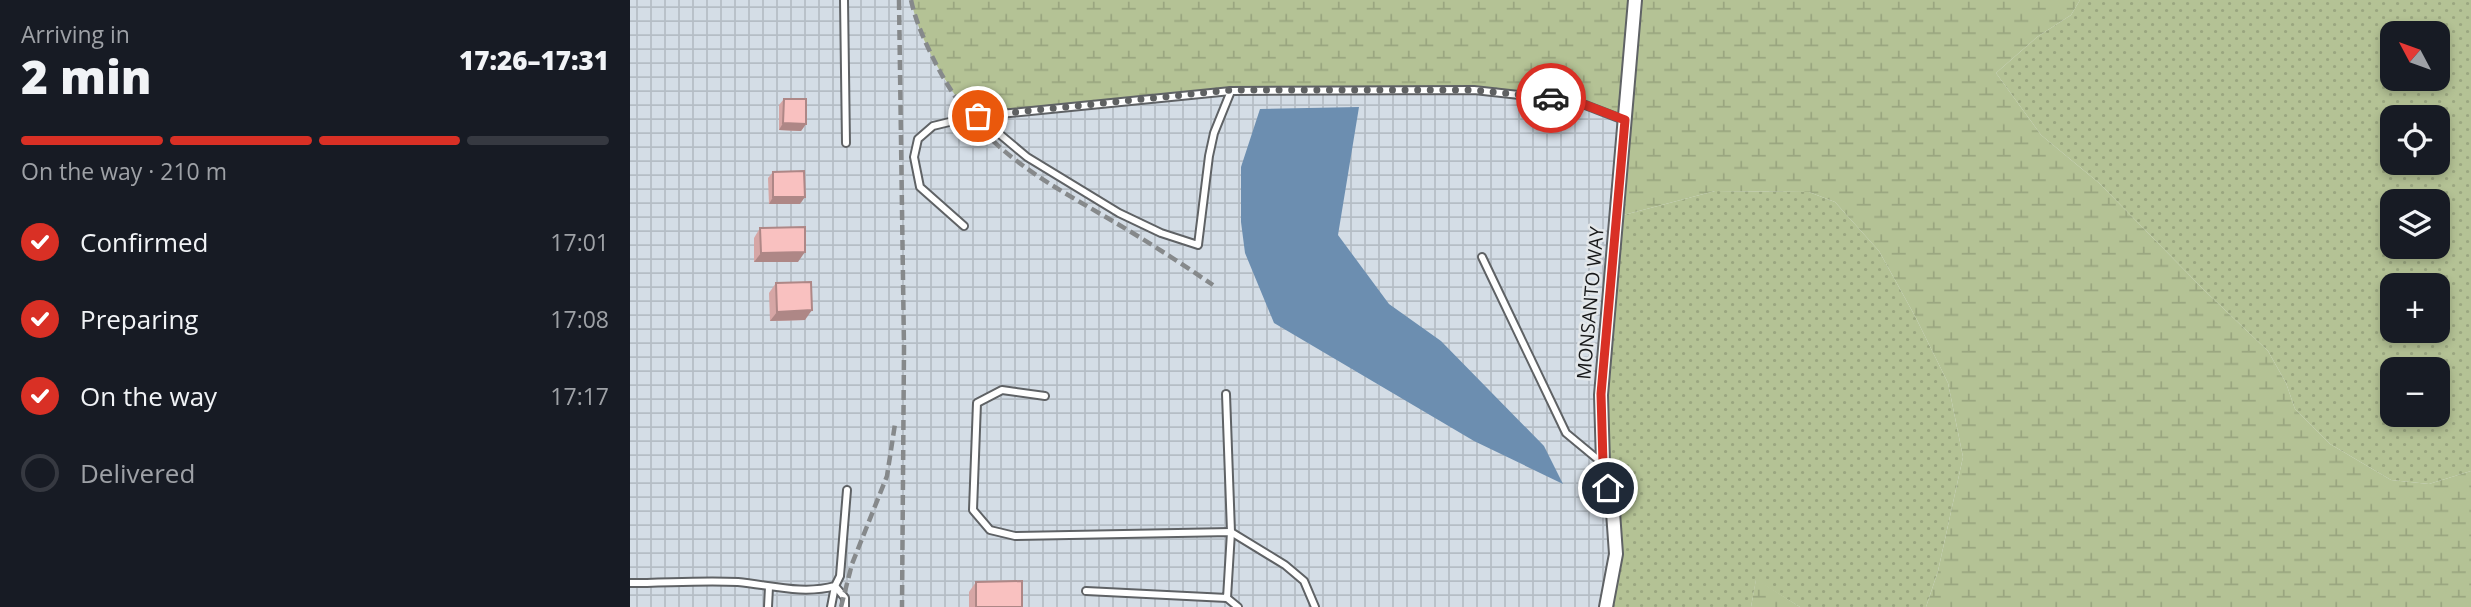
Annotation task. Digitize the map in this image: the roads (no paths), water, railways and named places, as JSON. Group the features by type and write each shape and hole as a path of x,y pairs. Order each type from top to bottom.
{"street":[{"name":"MONSANTO WAY","path":"1606,607 1616,554 1613,512 1603,463 1601,394 1635,0"}],"lane":[{"path":"844,0 846,143"},
{"path":"978,116 1027,158 1119,213 1161,233 1198,245 1209,156 1214,133 1231,90"},
{"path":"964,226 920,187 914,157 918,139 933,126 978,116 1231,90 1474,90 1575,101 1625,120"},
{"path":"1482,257 1566,433 1603,463"},
{"path":"1045,396 1002,390 978,403 973,510 990,530 1015,536 1231,532 1285,565 1304,581 1315,607"},
{"path":"1226,394 1231,532 1227,598"},
{"path":"831,607 840,576 848,490"},
{"path":"630,583 738,582 769,587 835,586"},
{"path":"835,586 845,598 845,607"},
{"path":"768,607 769,587"},
{"path":"1086,592 1227,598 1238,607"}],"water":[{"path":"1359,107 1338,235 1389,304 1441,341 1544,446 1563,484 1474,441 1274,323 1245,253 1241,222 1241,167 1260,109"}],"railway":[{"path":"899,0 904,348 902,607"},
{"path":"911,0 925,41 955,96 998,146 1049,183 1213,285"},
{"path":"841,607 852,564 887,476 895,424"}]}
